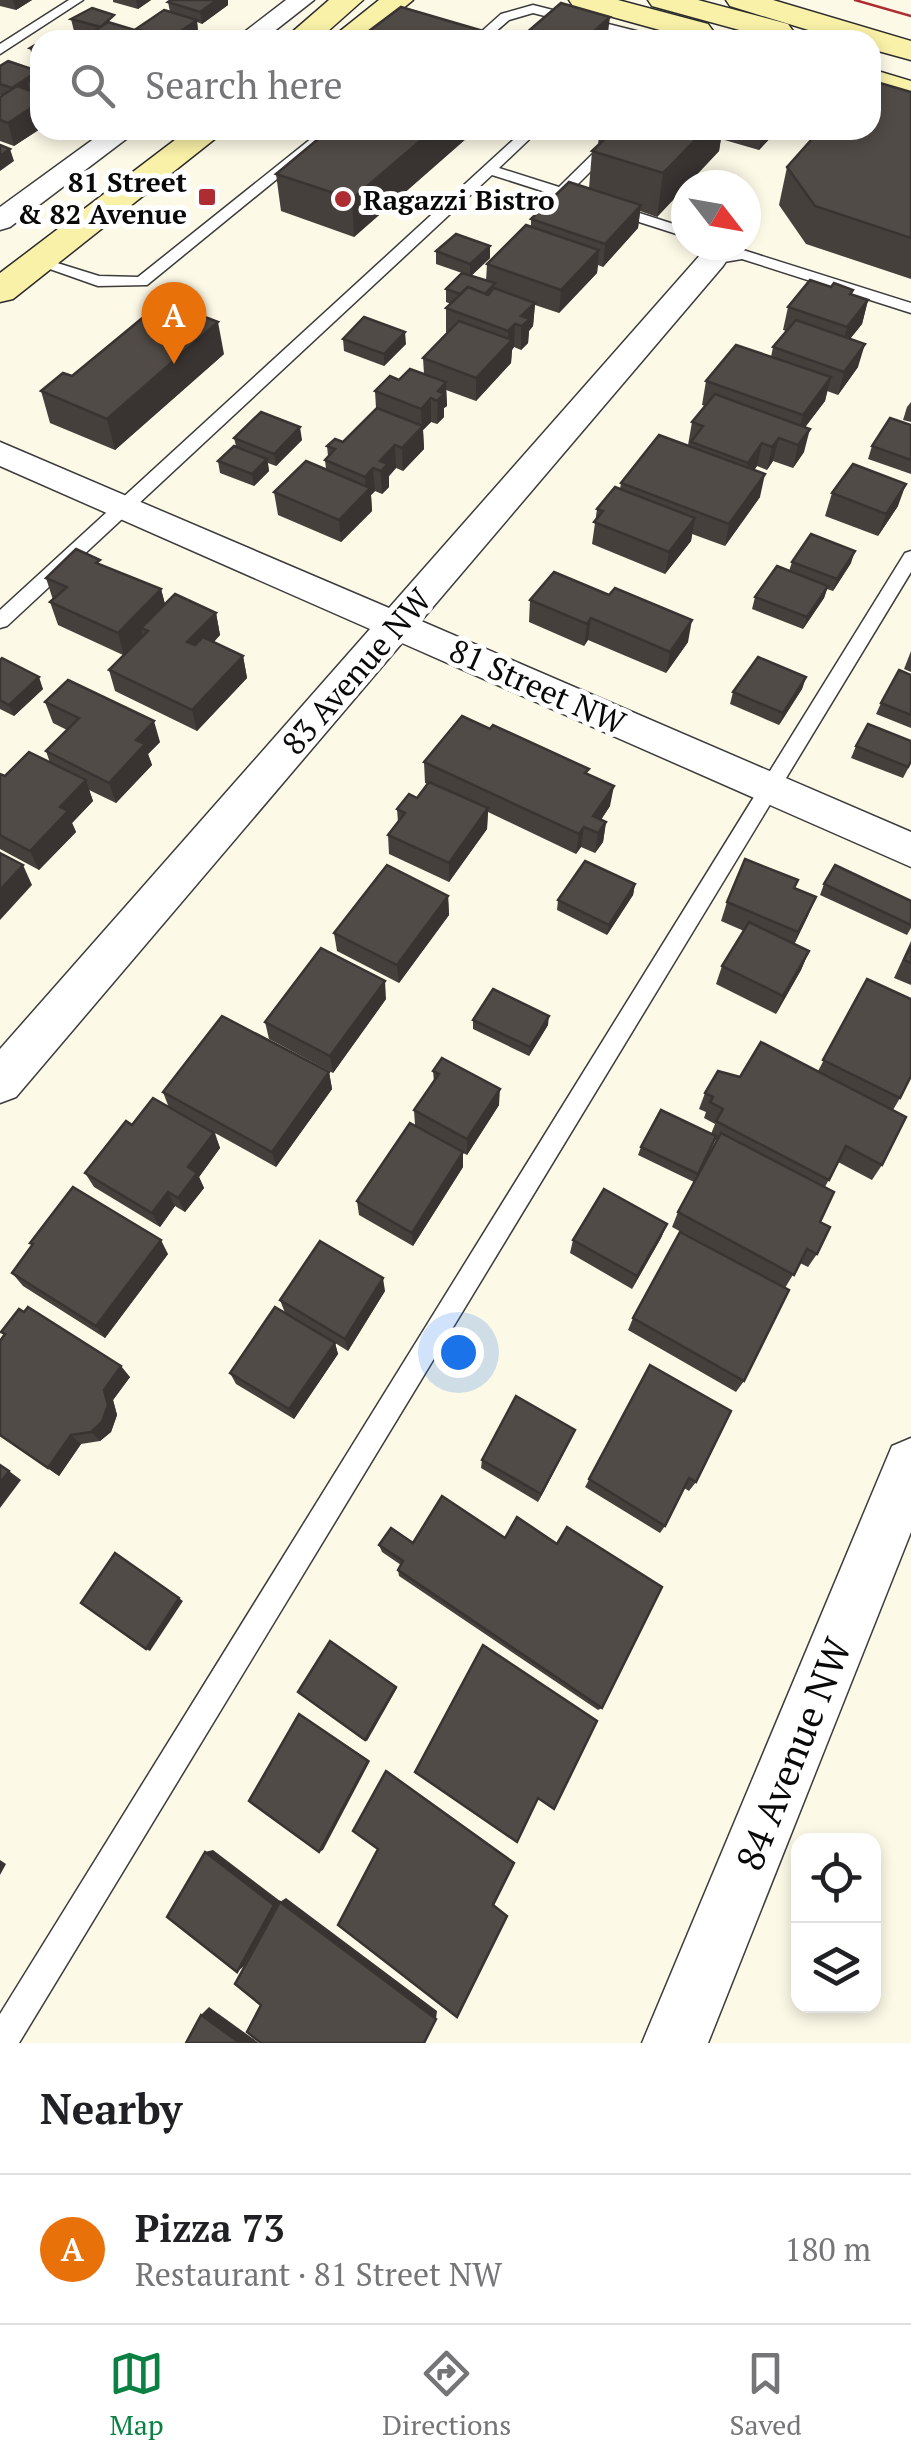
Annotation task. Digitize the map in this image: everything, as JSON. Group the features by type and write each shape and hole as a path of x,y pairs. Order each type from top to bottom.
{"main road":[{"path":"584,0 645,23 680,30"},
{"path":"741,0 839,30"},
{"path":"309,16 368,18"},
{"path":"645,23 713,30"},
{"path":"881,43 911,52"},
{"path":"881,57 911,63"},
{"path":"881,82 911,90"},
{"path":"0,291 196,140"}],"street":[{"path":"273,30 309,16"},
{"path":"0,221 110,140"},
{"name":"83 Avenue NW","path":"0,1082 397,625 705,260"},
{"name":"81 Street NW","path":"0,453 911,850"},
{"name":"84 Avenue NW","path":"675,2043 911,1465"}],"lane":[{"path":"31,30 77,0"},
{"path":"490,30 505,17 533,8 645,23"},
{"path":"0,50 30,31"},
{"path":"38,262 98,281 142,282 318,140"},
{"path":"0,620 521,140"},
{"path":"562,192 615,140"},
{"path":"489,169 671,232"},
{"path":"754,260 911,308"},
{"path":"1,2043 911,557"}],"building":[{"path":"217,0 200,12 168,2"},
{"path":"561,3 610,17 595,30 530,30"},
{"path":"401,7 480,30 370,30"},
{"path":"92,8 114,15 101,27 71,19"},
{"path":"164,10 197,20 182,30 136,29"},
{"path":"108,22 134,30 96,30"},
{"path":"8,61 30,68 30,76 12,88 0,84 0,66"},
{"path":"881,83 911,92 911,238 815,206 787,167 811,140 881,140"},
{"path":"17,86 30,91 30,109 8,123 0,120 0,97"},
{"path":"317,140 421,140 352,199 276,174"},
{"path":"604,140 695,140 663,173 592,151"},
{"path":"569,182 641,205 605,244 531,219"},
{"path":"526,225 599,250 561,290 487,264"},
{"path":"456,234 490,246 470,264 436,251"},
{"path":"462,273 495,283 485,294 468,287 460,294 446,289"},
{"path":"810,280 831,287 834,283 868,300 847,327 788,307"},
{"path":"468,287 488,295 494,288 535,303 521,316 530,319 508,331 446,308"},
{"path":"163,301 218,322 107,419 41,391 63,373 72,376"},
{"path":"364,317 405,332 384,354 343,339"},
{"path":"796,320 865,344 844,372 773,347"},
{"path":"459,321 512,340 476,378 423,358"},
{"path":"736,345 831,377 803,415 706,381"},
{"path":"410,369 446,382 438,391 444,394 437,401 431,398 421,409 375,391 390,376 399,380"},
{"path":"715,394 810,429 798,445 779,438 772,447 762,443 748,463 691,442 703,426 692,422"},
{"path":"377,408 423,426 402,448 395,445 380,461 388,464 381,471 373,468 365,477 325,460 335,449 327,446 335,439 343,442"},
{"path":"261,412 300,427 274,454 234,438"},
{"path":"890,418 911,425 911,460 872,446"},
{"path":"659,435 765,474 729,524 621,483"},
{"path":"234,446 267,459 252,474 218,461"},
{"path":"306,461 370,488 339,520 274,492"},
{"path":"853,464 906,484 886,514 832,493"},
{"path":"615,487 695,518 669,552 594,522 603,511 597,509"},
{"path":"811,534 855,551 837,579 792,562"},
{"path":"76,549 100,560 96,563 161,589 118,633 50,602 67,587 46,578"},
{"path":"777,566 828,586 807,617 755,597"},
{"path":"554,572 609,595 615,588 692,620 670,652 591,618 587,624 530,600"},
{"path":"175,594 216,613 187,642 195,645 203,637 243,656 192,710 109,670 148,631 141,628"},
{"path":"758,657 806,677 783,713 733,692"},
{"path":"2,658 39,677 9,705 0,700"},
{"path":"899,670 911,675 911,715 881,703"},
{"path":"68,680 154,721 136,740 145,744 109,783 46,751 79,718 45,702"},
{"path":"462,716 490,729 493,725 589,769 585,773 614,786 593,816 606,822 598,833 584,827 579,834 424,762"},
{"path":"868,724 911,741 908,767 856,746"},
{"path":"29,752 86,780 60,807 68,811 30,851 0,835 0,774 5,776"},
{"path":"429,782 488,808 449,863 388,835 405,813 397,809 409,794 417,798"},
{"path":"0,853 23,865 0,890"},
{"path":"745,859 798,880 794,888 816,897 798,932 727,902"},
{"path":"585,861 635,884 609,925 558,900"},
{"path":"387,865 448,896 397,965 334,933"},
{"path":"835,865 911,901 911,925 824,884"},
{"path":"749,922 809,951 783,996 722,966"},
{"path":"911,945 911,963 904,960"},
{"path":"321,948 385,981 330,1056 265,1022"},
{"path":"867,979 911,999 911,1076 900,1098 823,1060"},
{"path":"493,989 549,1016 530,1047 473,1020"},
{"path":"222,1016 329,1072 272,1152 163,1092"},
{"path":"761,1042 906,1117 882,1165 846,1146 829,1180 716,1121 723,1109 710,1102 713,1097 705,1093 718,1071 740,1077"},
{"path":"442,1058 500,1089 467,1139 414,1110 439,1074 433,1071"},
{"path":"153,1098 214,1133 188,1167 197,1173 178,1198 168,1192 152,1213 85,1173 126,1121 132,1125"},
{"path":"661,1110 716,1136 698,1174 641,1147"},
{"path":"410,1123 463,1152 412,1233 357,1201"},
{"path":"721,1133 834,1192 820,1222 830,1227 817,1254 807,1249 794,1275 678,1212"},
{"path":"73,1187 161,1240 96,1326 12,1273"},
{"path":"604,1189 667,1224 637,1276 573,1240"},
{"path":"680,1232 789,1290 744,1381 633,1318"},
{"path":"320,1241 383,1278 345,1339 280,1300"},
{"path":"28,1307 121,1366 104,1390 108,1405 102,1422 91,1432 71,1435 48,1468 0,1435 0,1341 5,1334 1,1332 19,1309 24,1312"},
{"path":"275,1307 335,1343 289,1409 230,1373"},
{"path":"650,1365 731,1411 696,1482 689,1478 665,1526 589,1479"},
{"path":"516,1396 575,1430 541,1494 482,1460"},
{"path":"0,1465 9,1471 0,1483"},
{"path":"442,1496 505,1538 517,1517 557,1544 567,1527 662,1587 602,1708 398,1570 403,1561 379,1545 391,1528 413,1543"},
{"path":"115,1553 179,1598 146,1649 81,1603"},
{"path":"330,1641 396,1687 365,1740 298,1692"},
{"path":"483,1645 597,1721 554,1809 538,1798 517,1842 415,1772"},
{"path":"299,1714 368,1761 319,1852 249,1801"},
{"path":"386,1771 514,1863 493,1905 507,1916 457,2017 338,1925 378,1849 353,1831"},
{"path":"205,1852 274,1905 237,1972 167,1917"},
{"path":"280,1902 436,2019 424,2043 261,2043 247,2032 261,2005 235,1984"},
{"path":"201,2015 240,2043 186,2043"}],"tram line":[{"path":"855,0 911,16"}],"place":[{"name":"81 Street & 82 Avenue","path":"207,197"},
{"name":"Ragazzi Bistro","path":"343,199"},
{"name":"Pizza 73","path":"174,364"}]}
